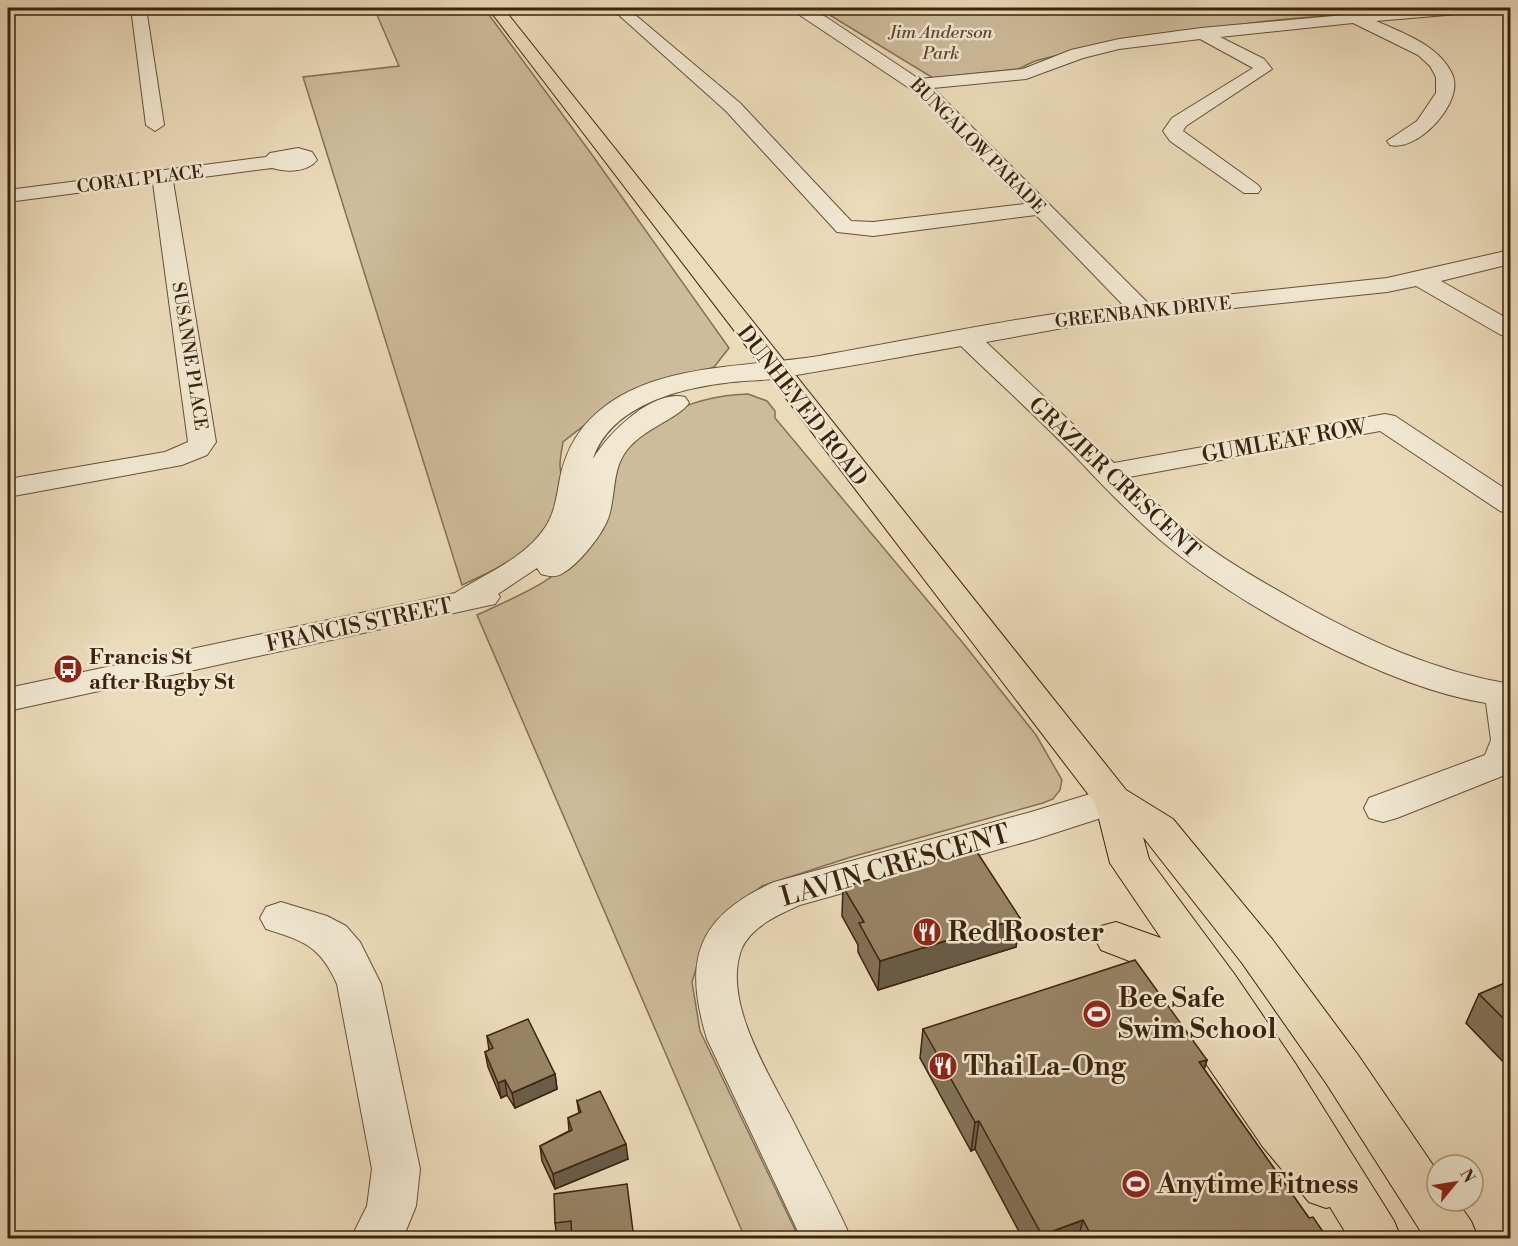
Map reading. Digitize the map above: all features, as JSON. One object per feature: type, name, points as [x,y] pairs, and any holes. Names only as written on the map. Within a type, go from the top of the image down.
[{"type":"main road","name":"DUNHEVED ROAD","points":[[495,8],[1113,800],[1159,829],[1257,951],[1342,1069],[1453,1239]]},
{"type":"main road","name":"DUNHEVED ROAD","points":[[1113,800],[1130,863],[1246,1027],[1376,1239]]},
{"type":"main road","points":[[1130,863],[1139,910],[1129,928],[1116,938],[1147,950],[1161,964],[1281,1132],[1370,1239]]},
{"type":"street","points":[[138,8],[155,125]]},
{"type":"street","points":[[618,8],[733,107],[845,227],[873,229],[1041,208]]},
{"type":"street","name":"BUNGALOW PARADE","points":[[796,8],[820,20],[918,84],[1141,310]]},
{"type":"street","points":[[918,84],[1026,74],[1095,49],[1201,33],[1469,8]]},
{"type":"street","points":[[1356,18],[1422,51],[1435,61],[1446,76],[1447,92],[1443,101],[1417,133],[1397,141]]},
{"type":"street","points":[[1201,33],[1258,63],[1263,69],[1179,122],[1173,131],[1177,137],[1251,189]]},
{"type":"street","name":"CORAL PLACE","points":[[8,196],[272,162]]},
{"type":"street","name":"SUSANNE PLACE","points":[[8,488],[172,459],[197,449],[202,442],[162,176]]},
{"type":"street","name":"GREENBANK DRIVE","points":[[776,371],[965,336],[1141,310],[1321,294],[1420,279],[1510,257]]},
{"type":"street","points":[[1420,279],[1510,330]]},
{"type":"street","name":"GRAZIER CRESCENT","points":[[965,336],[1106,473],[1196,554],[1330,634],[1401,665],[1506,695]]},
{"type":"street","name":"FRANCIS STREET","points":[[8,700],[464,602],[524,585],[552,567],[574,546],[592,520],[604,462],[610,452],[643,421],[688,399],[750,387],[776,371]]},
{"type":"street","name":"GUMLEAF ROW","points":[[1106,473],[1385,422],[1510,505]]},
{"type":"street","points":[[1383,808],[1498,764],[1507,756],[1510,746],[1506,695]]},
{"type":"street","name":"LAVIN CRESCENT","points":[[826,1239],[729,1039],[721,1015],[715,974],[717,958],[733,928],[765,902],[788,893],[1036,825],[1113,800]]},
{"type":"street","points":[[281,918],[312,927],[332,938],[345,954],[359,984],[396,1169],[396,1196],[387,1222],[376,1239]]},
{"type":"green space","points":[[374,8],[484,8],[590,152],[729,348],[714,367],[614,402],[563,442],[560,465],[562,488],[558,507],[550,524],[527,550],[462,585],[303,77],[399,66]]},
{"type":"green space","name":"Jim Anderson Park","points":[[818,8],[1413,8],[1268,21],[1117,40],[1035,61],[1018,69],[933,78]]},
{"type":"green space","points":[[748,394],[767,401],[775,411],[775,418],[963,643],[1036,735],[1062,780],[1060,790],[1053,799],[1043,803],[851,857],[762,886],[715,925],[703,945],[692,982],[700,1031],[799,1238],[745,1238],[477,615],[551,578],[588,545],[595,533],[609,484],[618,463],[630,445],[645,430],[663,417],[703,400]]},
{"type":"building","points":[[975,849],[1020,918],[880,961],[859,923],[864,922],[843,887]]},
{"type":"building","points":[[1135,960],[1207,1060],[1199,1062],[1309,1218],[1313,1217],[1328,1239],[1093,1239],[1083,1220],[1042,1235],[979,1121],[975,1122],[923,1029]]},
{"type":"building","points":[[1510,981],[1510,1025],[1479,994]]},
{"type":"building","points":[[528,1019],[555,1074],[512,1093],[505,1080],[498,1083],[485,1052],[493,1048],[487,1036]]},
{"type":"building","points":[[600,1091],[626,1144],[553,1174],[540,1146],[572,1130],[568,1118],[581,1112],[577,1101]]},
{"type":"building","points":[[627,1184],[634,1239],[572,1239],[571,1221],[555,1223],[554,1194]]},
{"type":"place","name":"Francis St after Rugby St","points":[[68,669]]},
{"type":"place","name":"Red Rooster","points":[[927,932]]},
{"type":"place","name":"Bee Safe Swim School","points":[[1097,1014]]},
{"type":"place","name":"Thai La-Ong","points":[[943,1066]]},
{"type":"place","name":"Anytime Fitness","points":[[1136,1184]]}]
